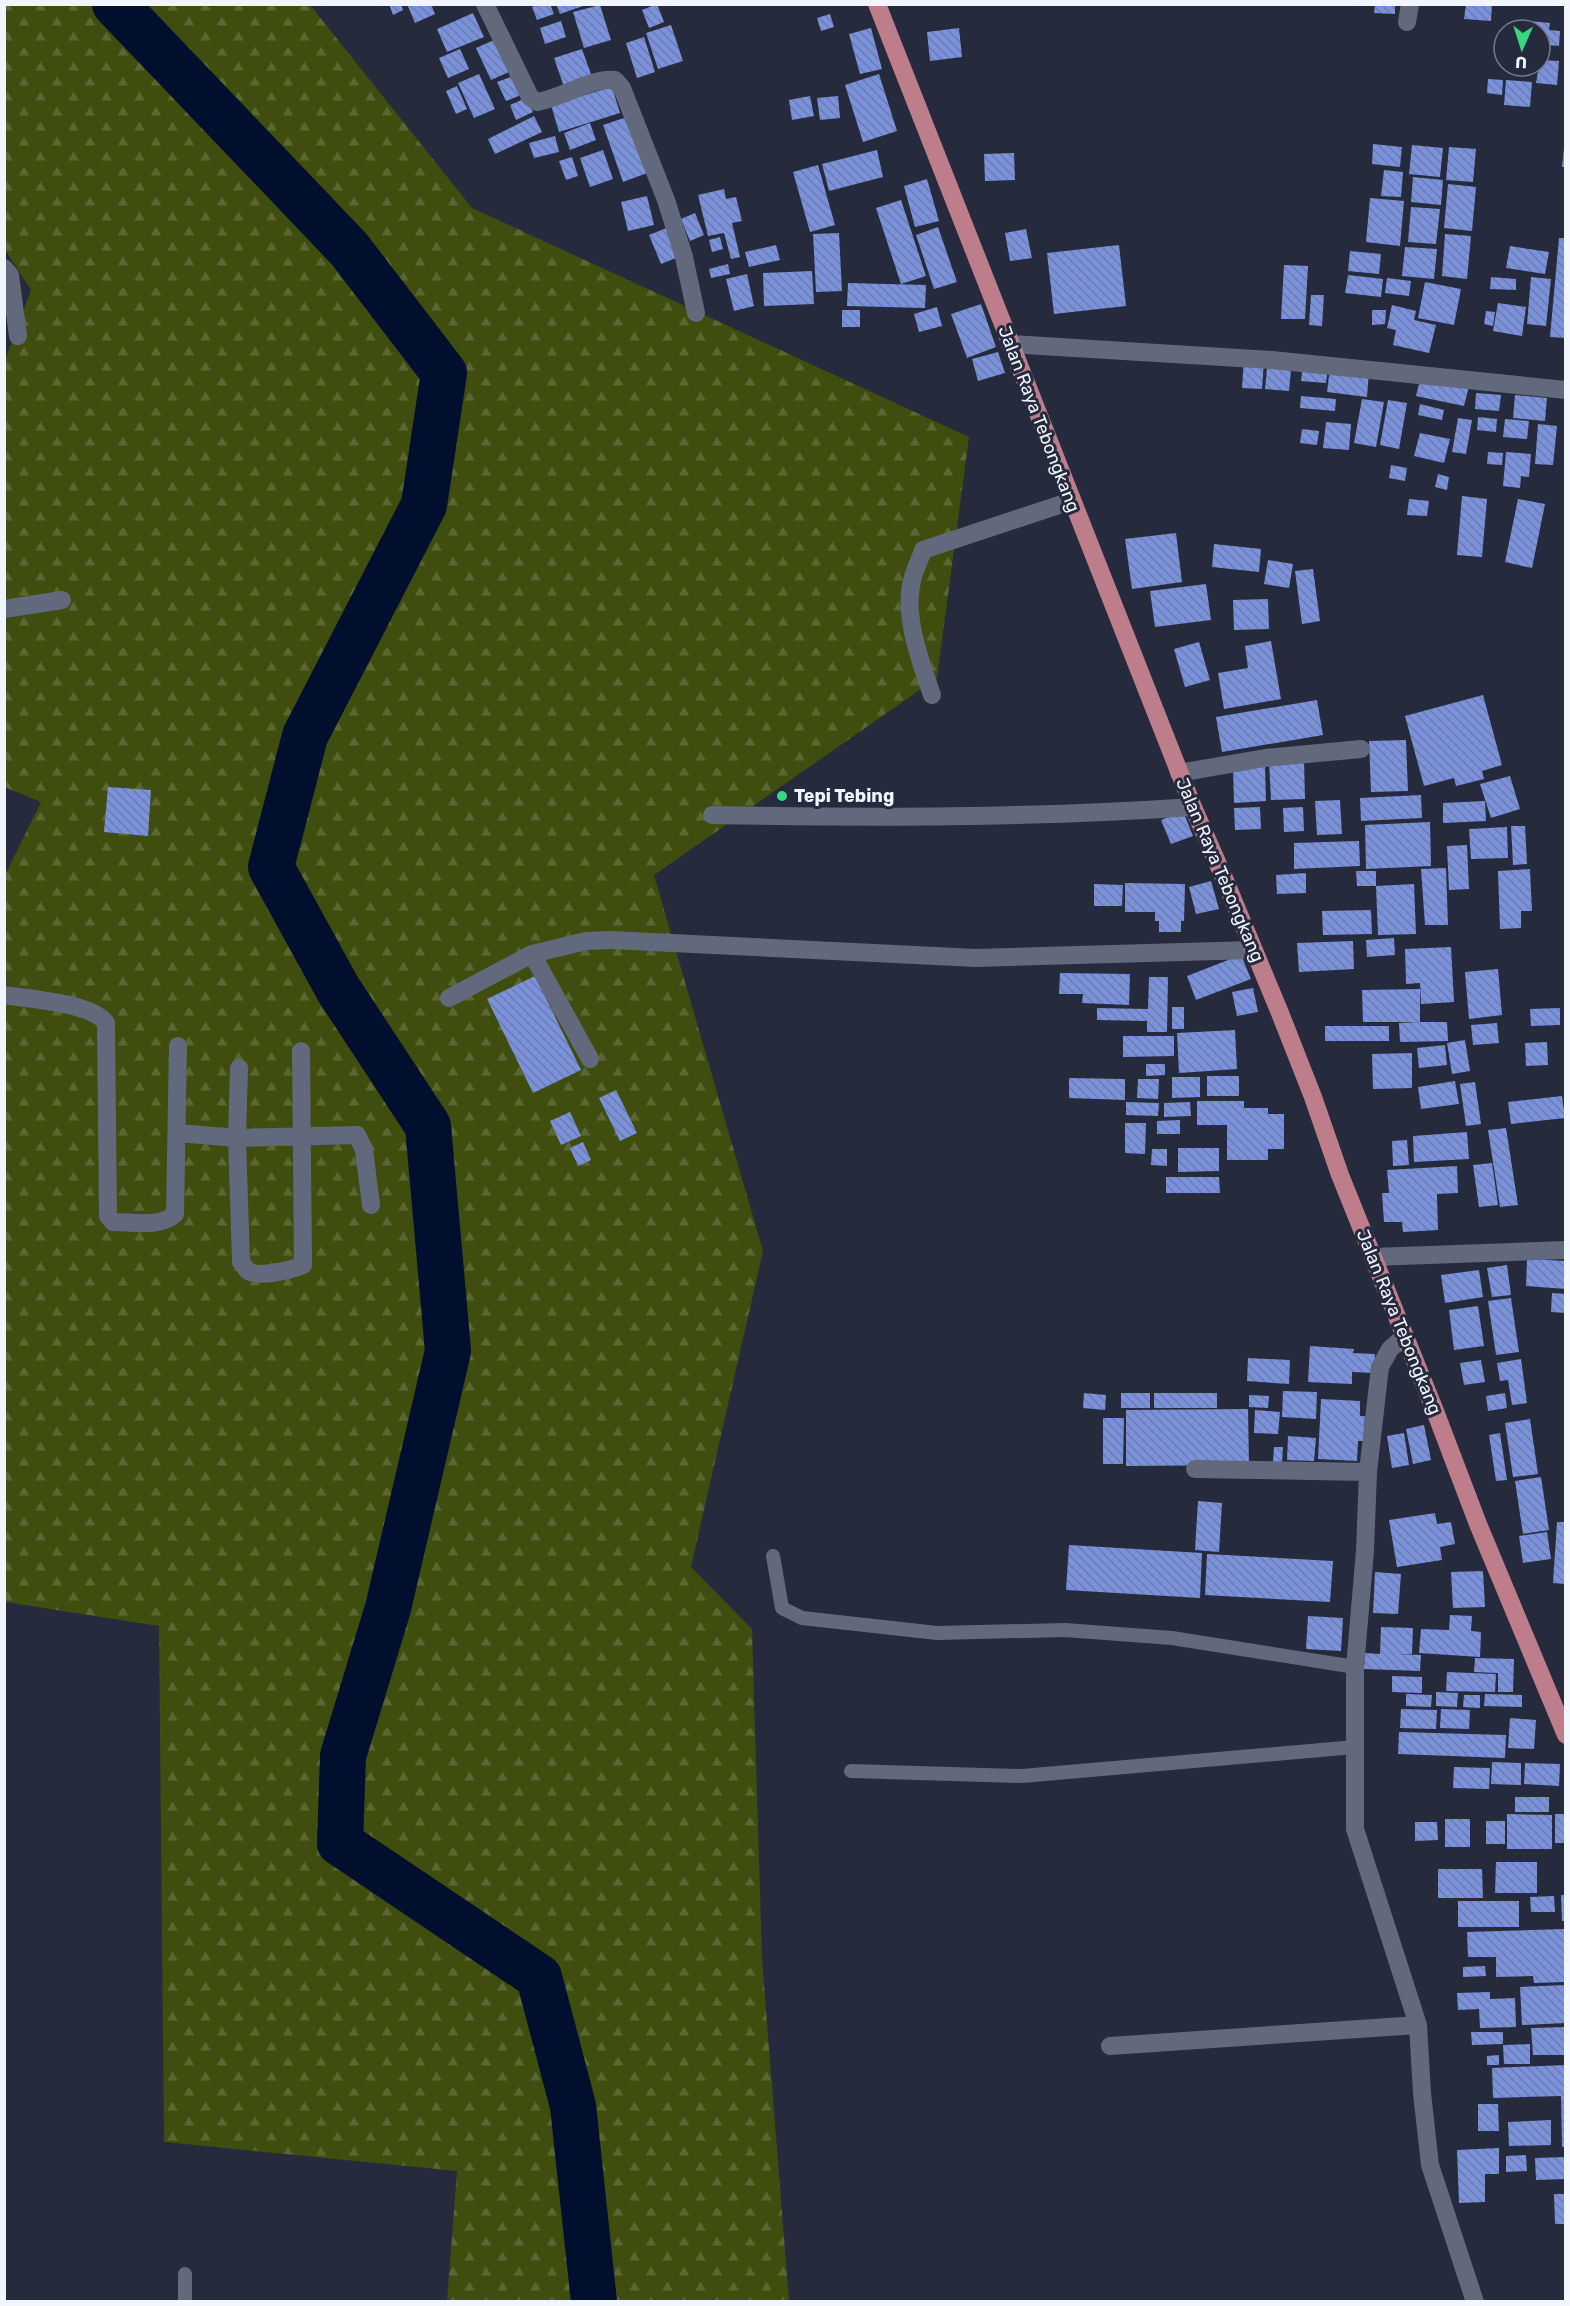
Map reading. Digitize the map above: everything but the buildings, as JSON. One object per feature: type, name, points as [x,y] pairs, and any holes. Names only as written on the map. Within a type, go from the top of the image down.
[{"type":"main road","name":"Jalan Raya Tebongkang","points":[[877,4],[1179,772],[1313,1097],[1340,1175],[1478,1524],[1566,1735]]},
{"type":"street","points":[[488,6],[530,97],[537,102],[604,79],[615,80],[622,88],[675,228],[696,313]]},
{"type":"street","points":[[4,268],[9,275],[18,336]]},
{"type":"street","points":[[1010,344],[1272,360],[1566,390]]},
{"type":"street","points":[[932,695],[914,640],[911,611],[911,582],[923,550],[1071,501]]},
{"type":"street","points":[[4,609],[62,600]]},
{"type":"street","points":[[1179,772],[1265,758],[1361,749]]},
{"type":"street","points":[[712,815],[841,818],[1059,815],[1193,807]]},
{"type":"street","points":[[449,998],[532,954],[586,941],[611,940],[976,958],[1253,950]]},
{"type":"street","points":[[532,954],[590,1059]]},
{"type":"street","points":[[4,995],[96,1013],[106,1023],[108,1216],[113,1222],[160,1222],[169,1220],[175,1214],[178,1046]]},
{"type":"street","points":[[239,1068],[237,1138],[242,1262],[248,1271],[256,1274],[290,1271],[303,1265],[300,1137],[301,1051]]},
{"type":"street","points":[[178,1133],[237,1138],[357,1135],[364,1150],[371,1205]]},
{"type":"street","points":[[1373,1257],[1566,1250]]},
{"type":"street","points":[[1405,1336],[1390,1349],[1380,1367],[1368,1472],[1365,1551],[1355,1667],[1355,1829],[1418,2025],[1430,2166],[1476,2301]]},
{"type":"street","points":[[1195,1469],[1368,1472]]},
{"type":"street","points":[[1110,2046],[1418,2025]]},
{"type":"lane","points":[[773,1556],[782,1608],[802,1618],[937,1633],[1065,1630],[1172,1638],[1355,1667]]},
{"type":"lane","points":[[851,1771],[1022,1776],[1355,1747]]},
{"type":"lane","points":[[185,2274],[185,2301]]},
{"type":"green space","points":[[5,5],[310,5],[472,208],[969,437],[937,678],[654,875],[763,1251],[691,1567],[752,1629],[762,1959],[789,2301],[447,2301],[457,2171],[164,2142],[159,1626],[5,1602],[4,877],[41,802],[4,787],[5,360],[31,290],[5,250]]},
{"type":"waterway","points":[[115,4],[349,249],[444,373],[424,505],[305,736],[271,867],[338,989],[428,1126],[448,1351],[388,1608],[343,1756],[340,1843],[539,1977],[573,2106],[594,2302]]},
{"type":"place","name":"Tepi Tebing","points":[[782,796]]}]
